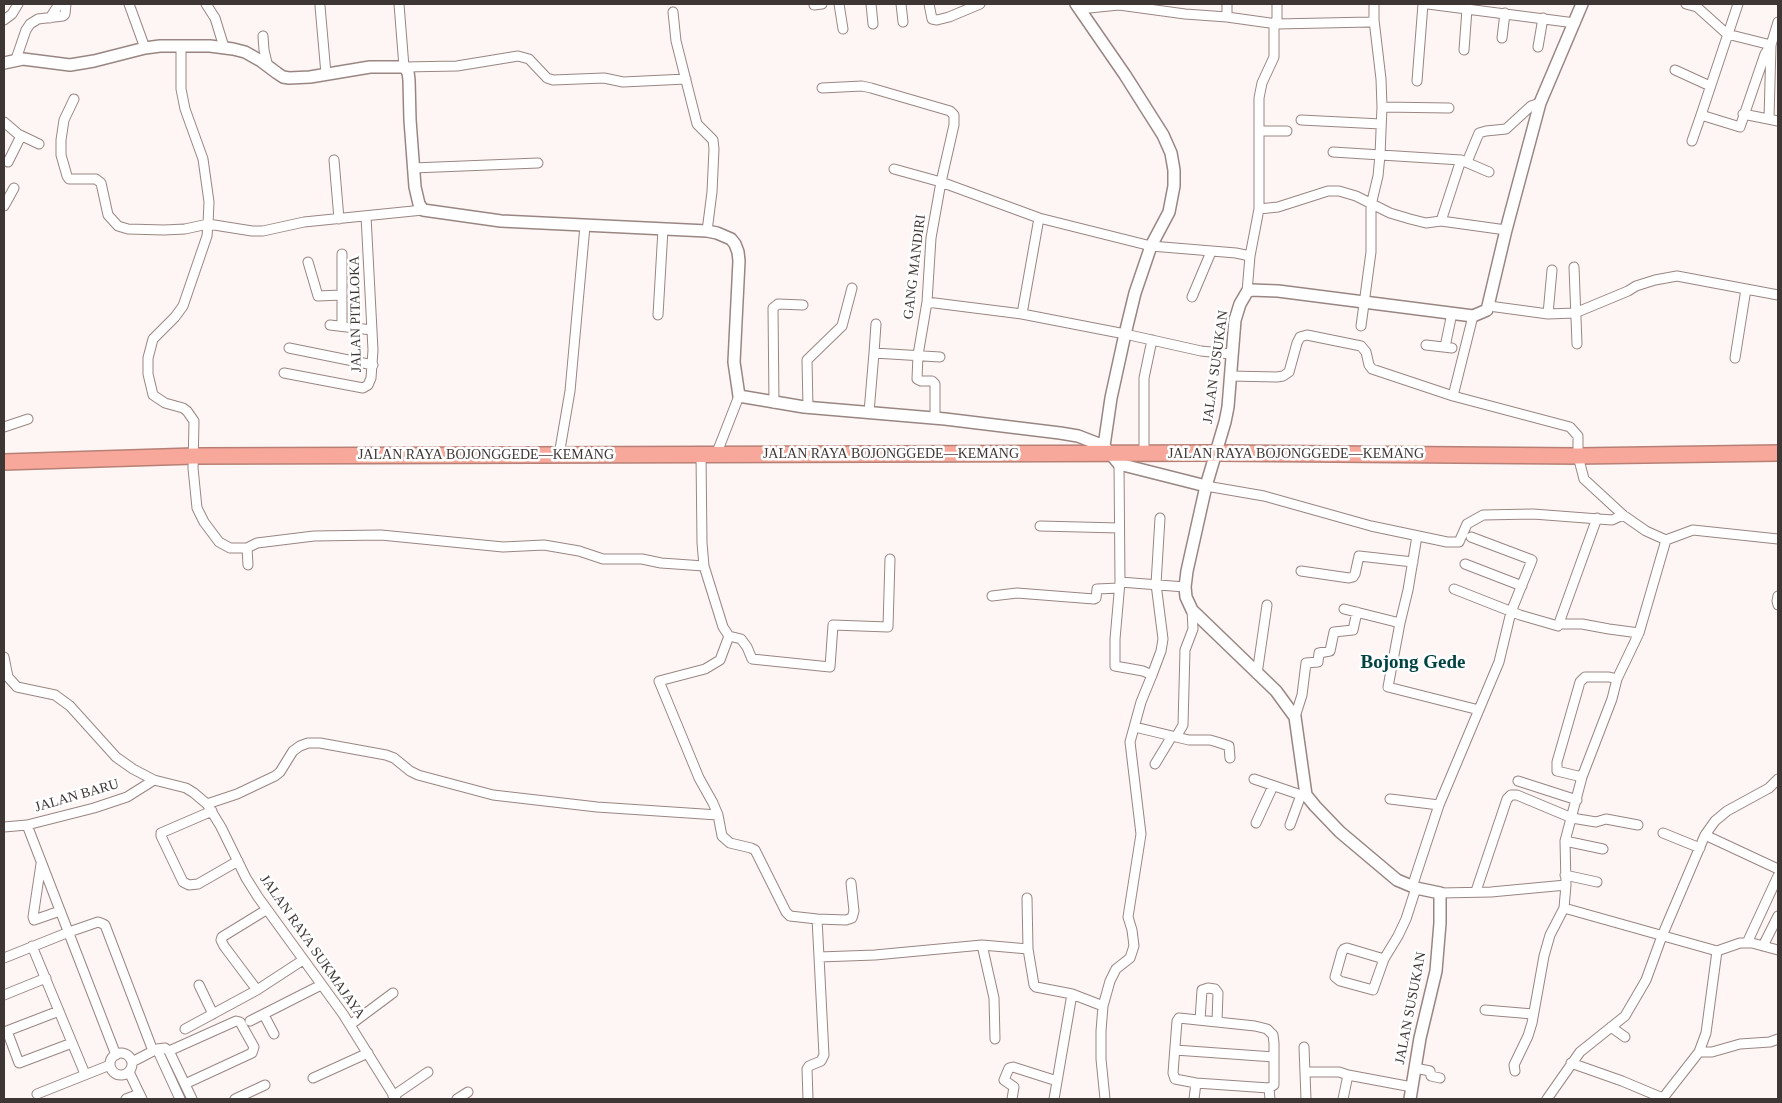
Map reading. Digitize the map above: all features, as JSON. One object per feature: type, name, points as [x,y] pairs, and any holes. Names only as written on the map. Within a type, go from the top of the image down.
[{"type":"highway","name":"JALAN RAYA BOJONGGEDE—KEMANG","points":[[4,462],[194,456],[1144,453],[1578,456],[1778,453]]},
{"type":"street","points":[[4,20],[12,14],[18,4]]},
{"type":"street","points":[[50,18],[59,4]]},
{"type":"street","points":[[16,59],[23,37],[30,24],[38,19],[63,16],[66,4]]},
{"type":"street","points":[[129,4],[145,48]]},
{"type":"street","points":[[206,4],[215,18],[224,47]]},
{"type":"street","points":[[399,4],[404,67],[408,72],[409,80],[416,196],[423,210]]},
{"type":"street","points":[[840,4],[843,29]]},
{"type":"street","points":[[871,4],[873,24]]},
{"type":"street","points":[[901,4],[903,22]]},
{"type":"street","points":[[929,4],[932,18],[937,20],[950,17],[980,4]]},
{"type":"street","points":[[1227,4],[1228,17]]},
{"type":"street","points":[[1277,4],[1274,58],[1262,83],[1259,98],[1260,209],[1250,256],[1246,292],[1251,290],[1278,291],[1473,316],[1484,312],[1489,306],[1506,230],[1540,103],[1582,4]]},
{"type":"street","points":[[1361,326],[1371,252],[1371,204],[1378,176],[1382,107],[1374,4]]},
{"type":"street","points":[[1417,81],[1423,4]]},
{"type":"street","points":[[1428,4],[1575,23]]},
{"type":"street","points":[[1686,4],[1696,7],[1728,34],[1771,45]]},
{"type":"street","points":[[1692,140],[1738,4]]},
{"type":"street","points":[[1078,6],[1119,5],[1275,24],[1370,22],[1374,20]]},
{"type":"street","points":[[320,6],[326,74]]},
{"type":"street","points":[[1078,6],[1126,75],[1158,127],[1171,153],[1174,186],[1172,202],[1169,212],[1151,246],[1135,294],[1111,398],[1111,454],[1119,528],[1119,585],[1115,666],[1143,671],[1152,675]]},
{"type":"street","points":[[1464,50],[1467,9]]},
{"type":"street","points":[[673,12],[676,41],[697,124],[713,140],[712,192],[707,231]]},
{"type":"street","points":[[1502,38],[1505,13]]},
{"type":"street","points":[[1538,47],[1543,18]]},
{"type":"street","points":[[1744,114],[1774,120],[1771,45],[1778,22]]},
{"type":"street","points":[[262,36],[268,67]]},
{"type":"street","points":[[1701,115],[1739,128],[1764,54],[1771,45]]},
{"type":"street","points":[[181,46],[181,88],[185,109],[203,159],[209,202],[208,224],[206,236],[183,306],[153,339],[148,358],[148,380],[153,395],[165,403],[187,411],[194,421],[197,508],[204,522],[219,542],[230,548],[247,548],[257,543],[314,536],[381,535],[503,546],[544,545],[579,551],[603,559],[642,559],[661,563],[704,566]]},
{"type":"street","points":[[4,63],[16,59],[70,65],[145,48],[181,46],[224,47],[245,52],[261,60],[283,77],[289,78],[370,67],[457,66],[518,56],[529,59],[547,78],[553,80],[604,78],[622,82],[686,79]]},
{"type":"street","points":[[1675,70],[1710,86]]},
{"type":"street","name":"GANG MANDIRI","points":[[822,88],[862,86],[953,112],[954,125],[931,238],[927,302],[918,355],[917,379],[932,381],[935,384],[935,418]]},
{"type":"street","points":[[74,99],[64,120],[61,140],[61,155],[67,176],[69,179],[96,179],[101,183],[108,215],[118,226],[128,229],[185,229],[208,224],[263,231],[304,222],[423,210],[501,221],[707,231],[731,239],[738,252],[734,362],[738,396],[708,455],[702,542],[704,566],[719,617],[729,636],[720,660],[705,669],[659,681],[699,778],[710,796],[718,815],[722,836],[730,843],[751,848],[757,853],[786,912],[796,917],[846,920],[852,918],[854,911],[851,883]]},
{"type":"street","points":[[1441,221],[1464,161],[1479,133],[1506,129],[1531,106],[1540,103]]},
{"type":"street","points":[[1382,107],[1450,108]]},
{"type":"street","points":[[1301,120],[1381,124]]},
{"type":"street","points":[[4,122],[21,136],[38,144]]},
{"type":"street","points":[[1259,130],[1287,130]]},
{"type":"street","points":[[8,162],[21,136]]},
{"type":"street","points":[[1333,152],[1464,161],[1489,172]]},
{"type":"street","points":[[334,160],[339,219]]},
{"type":"street","points":[[413,168],[538,163]]},
{"type":"street","points":[[894,170],[941,182],[1039,218],[1151,246],[1236,253],[1250,256]]},
{"type":"street","points":[[4,206],[14,188]]},
{"type":"street","points":[[1260,209],[1278,207],[1328,191],[1339,191],[1356,196],[1390,213],[1426,223],[1441,221],[1506,230]]},
{"type":"street","name":"JALAN PITALOKA","points":[[284,373],[363,388],[368,385],[371,378],[372,365],[372,330],[366,216]]},
{"type":"street","points":[[1022,314],[1039,218]]},
{"type":"street","points":[[559,455],[570,391],[585,226]]},
{"type":"street","points":[[658,315],[663,229]]},
{"type":"street","points":[[1192,297],[1211,252]]},
{"type":"street","points":[[342,254],[342,326]]},
{"type":"street","points":[[308,262],[318,296],[342,295]]},
{"type":"street","points":[[1574,267],[1577,344]]},
{"type":"street","points":[[1548,314],[1552,270]]},
{"type":"street","points":[[1489,306],[1548,314],[1575,313],[1636,286],[1654,280],[1677,276],[1778,295]]},
{"type":"street","points":[[808,408],[807,360],[842,326],[852,288]]},
{"type":"street","points":[[1735,358],[1746,289]]},
{"type":"street","name":"JALAN SUSUKAN","points":[[1246,292],[1235,320],[1225,422],[1206,486],[1185,587],[1188,604],[1192,610],[1276,691],[1295,717],[1304,795]]},
{"type":"street","points":[[927,302],[1022,314],[1202,351],[1231,354]]},
{"type":"street","points":[[774,403],[773,308],[778,304],[803,305]]},
{"type":"street","points":[[1426,345],[1449,348],[1452,313]]},
{"type":"street","points":[[1453,396],[1473,316]]},
{"type":"street","points":[[869,412],[876,324]]},
{"type":"street","points":[[330,325],[372,330]]},
{"type":"street","points":[[1230,376],[1283,376],[1289,372],[1300,337],[1308,335],[1361,346],[1366,352],[1369,365],[1372,368],[1453,396],[1570,427],[1578,436],[1578,456],[1584,479],[1623,515],[1646,531],[1666,540],[1694,530],[1778,539]]},
{"type":"street","points":[[1144,453],[1144,378],[1152,340]]},
{"type":"street","points":[[288,348],[372,365]]},
{"type":"street","points":[[874,353],[940,357]]},
{"type":"street","points":[[738,396],[808,408],[935,418],[1078,436],[1111,454],[1206,486],[1264,496],[1371,526],[1447,542],[1459,542],[1467,524],[1483,515],[1533,514],[1612,520],[1623,515]]},
{"type":"street","points":[[4,427],[28,419]]},
{"type":"street","points":[[1106,1099],[1101,1040],[1103,1006],[1110,981],[1116,969],[1130,958],[1134,946],[1128,917],[1141,834],[1130,735],[1135,727],[1161,651],[1163,639],[1156,584],[1160,518]]},
{"type":"street","points":[[1560,624],[1597,518]]},
{"type":"street","points":[[1040,526],[1119,528]]},
{"type":"street","points":[[1417,536],[1388,686],[1479,710]]},
{"type":"street","points":[[1384,958],[1347,948],[1344,949],[1335,977],[1340,981],[1373,990],[1384,958],[1402,928],[1439,805],[1499,662],[1511,612],[1532,560],[1471,537]]},
{"type":"street","points":[[1515,1071],[1514,1066],[1528,1036],[1550,935],[1564,908],[1566,885],[1565,841],[1582,777],[1612,699],[1617,679],[1639,633],[1666,540]]},
{"type":"street","points":[[247,548],[248,565]]},
{"type":"street","points":[[1301,571],[1348,578],[1353,577],[1355,574],[1359,556],[1413,562]]},
{"type":"street","points":[[729,636],[741,638],[752,659],[830,667],[833,625],[888,627],[890,559]]},
{"type":"street","points":[[1466,564],[1522,586]]},
{"type":"street","points":[[992,596],[1017,593],[1094,599],[1096,598],[1097,589],[1119,585],[1156,584],[1185,587]]},
{"type":"street","points":[[1454,589],[1511,612],[1556,626],[1560,624],[1582,624],[1639,633]]},
{"type":"street","points":[[1778,596],[1778,605]]},
{"type":"street","points":[[1257,674],[1267,605]]},
{"type":"street","points":[[1344,609],[1400,623]]},
{"type":"street","points":[[1155,764],[1183,725],[1186,650],[1193,629],[1192,610]]},
{"type":"street","points":[[1295,717],[1302,695],[1306,663],[1318,662],[1319,653],[1330,651],[1334,632],[1353,630],[1357,612]]},
{"type":"street","name":"JALAN RAYA SUKMAJAYA","points":[[4,657],[5,671],[12,683],[17,687],[54,695],[70,706],[116,757],[132,769],[154,780],[186,788],[210,808],[246,878],[266,910],[350,1025],[395,1097]]},
{"type":"street","points":[[1582,777],[1557,771],[1557,762],[1580,682],[1585,677],[1617,679]]},
{"type":"street","points":[[1135,727],[1189,740],[1210,740],[1229,746],[1230,758]]},
{"type":"street","points":[[238,861],[193,886],[183,882],[161,836],[161,832],[275,776],[280,772],[293,751],[300,746],[308,744],[320,743],[386,755],[394,758],[418,776],[493,795],[597,806],[718,815]]},
{"type":"street","points":[[1254,779],[1304,795],[1340,832],[1363,850],[1378,866],[1397,880],[1414,887],[1440,894],[1476,891],[1492,892],[1566,885]]},
{"type":"street","points":[[1547,1099],[1571,1063],[1590,1042],[1625,1016],[1646,980],[1662,936],[1705,835],[1715,821],[1727,811],[1769,788],[1778,779]]},
{"type":"street","name":"JALAN BARU","points":[[4,827],[27,825],[94,808],[128,797],[154,780]]},
{"type":"street","points":[[1518,780],[1577,800]]},
{"type":"street","points":[[1256,823],[1273,786]]},
{"type":"street","points":[[1290,825],[1304,795]]},
{"type":"street","points":[[1476,891],[1508,796],[1517,795],[1572,818],[1596,822],[1606,819],[1638,825]]},
{"type":"street","points":[[1390,799],[1439,805]]},
{"type":"street","points":[[27,825],[116,1055]]},
{"type":"street","points":[[1663,833],[1700,848]]},
{"type":"street","points":[[1705,835],[1778,869]]},
{"type":"street","points":[[1565,841],[1603,849]]},
{"type":"street","points":[[41,863],[34,920],[60,911]]},
{"type":"street","points":[[1565,875],[1597,882]]},
{"type":"street","points":[[1747,943],[1778,876]]},
{"type":"street","name":"JALAN SUSUKAN","points":[[1410,1099],[1436,971],[1440,923],[1440,894]]},
{"type":"street","points":[[1028,898],[1028,949],[1032,980],[1036,987],[1072,994],[1103,1006]]},
{"type":"street","points":[[1564,908],[1718,951],[1740,943],[1778,950]]},
{"type":"street","points":[[257,990],[221,940],[222,937],[266,910]]},
{"type":"street","points":[[1763,946],[1778,916]]},
{"type":"street","points":[[808,1099],[807,1069],[809,1066],[821,1061],[824,1055],[818,919]]},
{"type":"street","points":[[4,958],[98,922],[105,925],[155,1050],[180,1099]]},
{"type":"street","points":[[819,957],[875,955],[982,945],[1028,949]]},
{"type":"street","points":[[982,945],[994,998],[995,1039]]},
{"type":"street","points":[[32,946],[85,1074]]},
{"type":"street","points":[[1571,1063],[1664,1098],[1699,1052],[1706,1033],[1718,951]]},
{"type":"street","points":[[185,1030],[257,990],[303,960]]},
{"type":"street","points":[[4,995],[46,978]]},
{"type":"street","points":[[199,985],[213,1014]]},
{"type":"street","points":[[250,1022],[321,985]]},
{"type":"street","points":[[1200,1020],[1202,990],[1208,988],[1218,993],[1217,1021]]},
{"type":"street","points":[[350,1025],[393,993]]},
{"type":"street","points":[[1054,1099],[1072,994]]},
{"type":"street","points":[[1485,1010],[1533,1014]]},
{"type":"street","points":[[59,1011],[7,1031],[19,1063],[72,1043]]},
{"type":"street","points":[[264,1015],[274,1034]]},
{"type":"street","points":[[1178,1019],[1217,1021],[1267,1029],[1273,1035],[1275,1083],[1269,1088],[1196,1084],[1175,1079],[1172,1073],[1178,1019]]},
{"type":"street","points":[[170,1051],[236,1021],[240,1022],[254,1047],[252,1053],[185,1084]]},
{"type":"street","points":[[1611,1027],[1625,1036]]},
{"type":"street","points":[[1699,1052],[1712,1052],[1740,1044],[1770,1042],[1778,1038]]},
{"type":"street","points":[[1304,1047],[1306,1099]]},
{"type":"street","points":[[132,1062],[155,1050],[165,1048],[170,1051],[192,1099]]},
{"type":"street","points":[[1176,1050],[1274,1057]]},
{"type":"street","points":[[313,1078],[368,1053]]},
{"type":"street","points":[[125,1054],[132,1062],[129,1072],[124,1075],[112,1071],[110,1065],[116,1055],[125,1054]]},
{"type":"street","points":[[37,1094],[110,1065]]},
{"type":"street","points":[[1012,1099],[1014,1087],[1004,1080],[1009,1068],[1013,1067],[1057,1081]]},
{"type":"street","points":[[1415,1068],[1430,1072],[1431,1076],[1440,1078]]},
{"type":"street","points":[[126,1099],[141,1097],[129,1072]]},
{"type":"street","points":[[395,1097],[428,1072]]},
{"type":"street","points":[[1305,1072],[1338,1072],[1412,1087]]},
{"type":"street","points":[[1343,1099],[1348,1075]]},
{"type":"street","points":[[1194,1099],[1196,1084]]},
{"type":"street","points":[[235,1099],[246,1097],[265,1085]]},
{"type":"street","points":[[1269,1088],[1270,1099]]},
{"type":"street","points":[[457,1099],[468,1092]]},
{"type":"district","name":"Bojong Gede","points":[[1413,663]]}]
